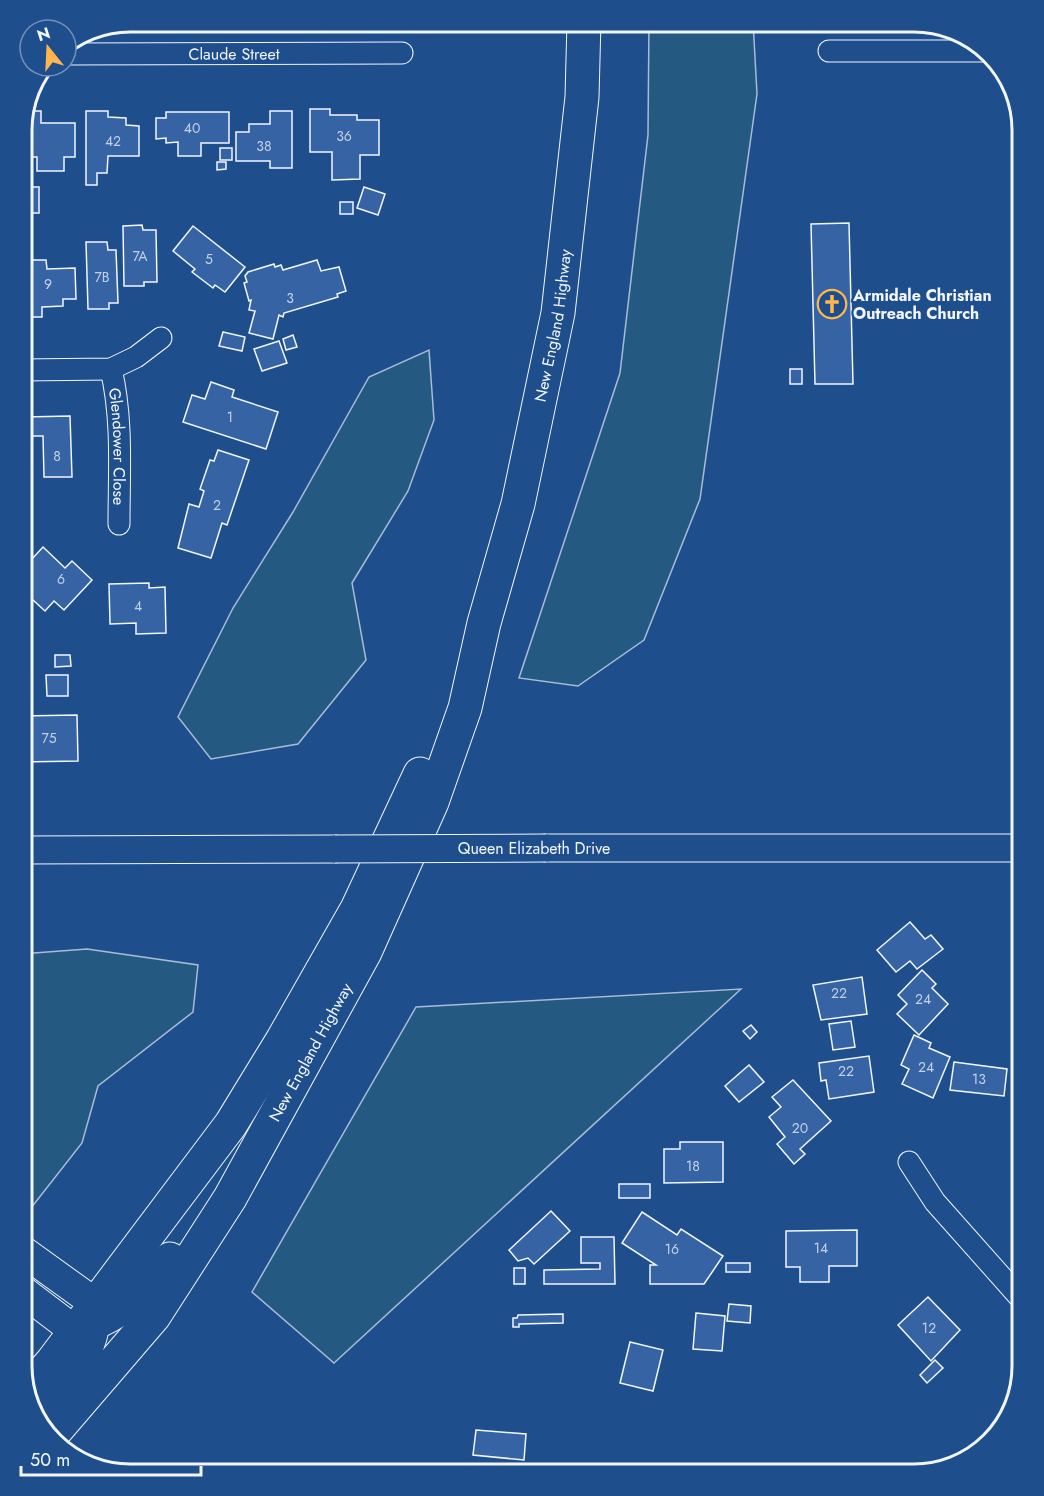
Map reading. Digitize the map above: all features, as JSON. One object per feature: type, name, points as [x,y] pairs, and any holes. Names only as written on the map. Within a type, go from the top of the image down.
[{"type":"highway","name":"New England Highway","points":[[56,1431],[154,1316],[230,1198],[365,952],[432,802],[465,708],[484,623],[518,504],[558,313],[582,97],[584,32]]},
{"type":"highway","name":"New England Highway","points":[[33,1383],[88,1320],[231,1124],[282,1040],[357,909],[417,782],[484,623]]},
{"type":"highway","points":[[44,1412],[64,1389],[90,1344],[88,1320],[109,1318],[144,1290],[196,1229],[230,1198]]},
{"type":"main road","points":[[32,1262],[88,1320]]},
{"type":"main road","points":[[32,1295],[88,1320]]},
{"type":"street","points":[[829,51],[972,51]]},
{"type":"street","name":"Claude Street","points":[[78,54],[402,53]]},
{"type":"street","name":"Glendower Close","points":[[32,370],[111,369],[136,357],[161,338]]},
{"type":"street","name":"Glendower Close","points":[[111,369],[118,400],[120,428],[119,524]]},
{"type":"street","name":"Queen Elizabeth Drive","points":[[32,852],[546,848],[1012,848]]},
{"type":"street","points":[[909,1162],[935,1202],[1012,1289]]},
{"type":"shaded area","points":[[649,32],[754,32],[757,94],[700,499],[644,640],[578,686],[519,678],[620,373],[648,135]]},
{"type":"shaded area","points":[[429,350],[434,420],[408,491],[352,583],[366,660],[298,744],[211,759],[178,717],[233,608],[293,512],[369,377]]},
{"type":"shaded area","points":[[87,949],[198,965],[193,1012],[98,1086],[82,1143],[32,1207],[32,953]]},
{"type":"shaded area","points":[[741,989],[334,1363],[252,1292],[416,1007]]},
{"type":"building","points":[[310,109],[330,109],[330,115],[357,115],[357,120],[379,120],[379,155],[360,155],[360,179],[332,180],[332,152],[310,152]]},
{"type":"building","points":[[34,111],[41,111],[41,123],[75,123],[75,157],[64,157],[64,171],[37,171],[37,157],[32,157]]},
{"type":"building","points":[[86,111],[108,111],[108,117],[126,118],[126,125],[139,126],[139,156],[108,156],[107,173],[97,173],[97,185],[86,185]]},
{"type":"building","points":[[270,111],[292,111],[292,168],[270,168],[270,161],[236,161],[236,132],[249,132],[249,124],[270,124]]},
{"type":"building","points":[[166,112],[229,112],[229,143],[201,143],[201,156],[178,156],[178,142],[166,143],[166,138],[156,139],[156,118],[166,118]]},
{"type":"building","points":[[220,148],[232,148],[232,160],[220,160]]},
{"type":"building","points":[[217,162],[226,162],[226,169],[217,170]]},
{"type":"building","points":[[32,187],[39,187],[39,213],[32,213]]},
{"type":"building","points":[[364,187],[385,194],[378,215],[357,208]]},
{"type":"building","points":[[340,202],[353,202],[353,214],[340,214]]},
{"type":"building","name":"Armidale Christian Outreach Church","points":[[849,223],[853,384],[815,384],[811,224]]},
{"type":"building","points":[[142,225],[143,230],[156,230],[157,282],[144,282],[144,286],[124,286],[123,226]]},
{"type":"building","points":[[193,226],[245,267],[225,292],[215,285],[213,288],[192,272],[195,269],[173,251]]},
{"type":"building","points":[[86,242],[107,242],[108,250],[116,250],[118,303],[109,303],[109,309],[88,309]]},
{"type":"building","points":[[32,260],[46,260],[47,269],[75,268],[76,299],[63,299],[63,306],[42,307],[42,317],[32,317]]},
{"type":"building","points":[[317,260],[321,271],[339,267],[346,291],[337,294],[338,297],[284,313],[283,317],[279,315],[273,339],[249,333],[255,311],[249,310],[251,300],[249,301],[244,283],[247,282],[245,276],[248,272],[274,264],[275,267],[281,265],[283,270]]},
{"type":"building","points":[[223,332],[245,337],[242,351],[219,346]]},
{"type":"building","points":[[293,335],[297,347],[286,350],[283,339]]},
{"type":"building","points":[[279,341],[287,363],[262,371],[254,349]]},
{"type":"building","points":[[790,369],[802,369],[802,384],[790,384]]},
{"type":"building","points":[[211,382],[234,390],[232,397],[278,412],[266,449],[183,422],[192,395],[205,399]]},
{"type":"building","points":[[70,416],[72,477],[44,477],[43,436],[32,436],[32,417]]},
{"type":"building","points":[[218,450],[249,460],[227,525],[222,523],[211,558],[178,548],[189,504],[199,507],[204,491],[200,489],[210,460],[214,461]]},
{"type":"building","points":[[43,547],[65,568],[72,561],[92,580],[64,610],[54,601],[45,611],[32,599],[32,559]]},
{"type":"building","points":[[149,583],[149,588],[165,587],[166,633],[136,634],[136,623],[110,624],[109,584]]},
{"type":"building","points":[[55,655],[70,655],[71,666],[55,667]]},
{"type":"building","points":[[46,675],[68,675],[68,696],[47,696]]},
{"type":"building","points":[[77,715],[78,761],[32,762],[32,716]]},
{"type":"building","points":[[910,922],[925,939],[931,935],[943,949],[917,969],[910,961],[896,972],[877,950]]},
{"type":"building","points":[[922,970],[936,984],[932,988],[948,1004],[919,1035],[897,1014],[907,1004],[898,995]]},
{"type":"building","points":[[862,977],[867,1014],[821,1020],[813,985]]},
{"type":"building","points":[[851,1021],[855,1047],[833,1050],[829,1024]]},
{"type":"building","points":[[751,1025],[757,1032],[750,1039],[743,1031]]},
{"type":"building","points":[[914,1035],[931,1043],[929,1048],[950,1057],[933,1098],[902,1084],[909,1069],[901,1065]]},
{"type":"building","points":[[869,1056],[874,1092],[829,1099],[826,1080],[821,1081],[819,1063]]},
{"type":"building","points":[[954,1062],[1007,1069],[1004,1096],[950,1090]]},
{"type":"building","points":[[749,1065],[764,1082],[739,1102],[725,1086]]},
{"type":"building","points":[[793,1080],[831,1121],[800,1149],[805,1154],[794,1164],[777,1144],[785,1137],[769,1117],[781,1107],[772,1097]]},
{"type":"building","points":[[680,1142],[723,1142],[723,1182],[664,1183],[664,1149],[680,1149]]},
{"type":"building","points":[[619,1184],[650,1184],[650,1198],[619,1198]]},
{"type":"building","points":[[551,1211],[570,1231],[534,1264],[528,1258],[518,1261],[509,1250]]},
{"type":"building","points":[[642,1212],[677,1235],[681,1229],[723,1256],[704,1284],[650,1284],[650,1265],[656,1265],[622,1243]]},
{"type":"building","points":[[857,1230],[857,1266],[829,1266],[829,1282],[800,1282],[800,1267],[786,1267],[786,1231]]},
{"type":"building","points":[[581,1237],[614,1237],[615,1284],[544,1284],[544,1270],[600,1269],[600,1263],[581,1263]]},
{"type":"building","points":[[726,1263],[750,1263],[750,1272],[726,1272]]},
{"type":"building","points":[[514,1268],[525,1268],[525,1284],[514,1284]]},
{"type":"building","points":[[928,1297],[960,1330],[931,1361],[898,1325]]},
{"type":"building","points":[[729,1304],[751,1306],[750,1323],[727,1321]]},
{"type":"building","points":[[696,1313],[725,1316],[722,1351],[693,1349]]},
{"type":"building","points":[[563,1314],[563,1323],[519,1324],[519,1327],[513,1327],[513,1318],[517,1318],[518,1315]]},
{"type":"building","points":[[630,1342],[663,1350],[653,1391],[620,1383]]},
{"type":"building","points":[[935,1360],[943,1368],[927,1383],[920,1375]]},
{"type":"building","points":[[476,1430],[526,1434],[524,1460],[473,1455]]},
{"type":"place","name":"Armidale Christian Outreach Church","points":[[832,304]]}]
